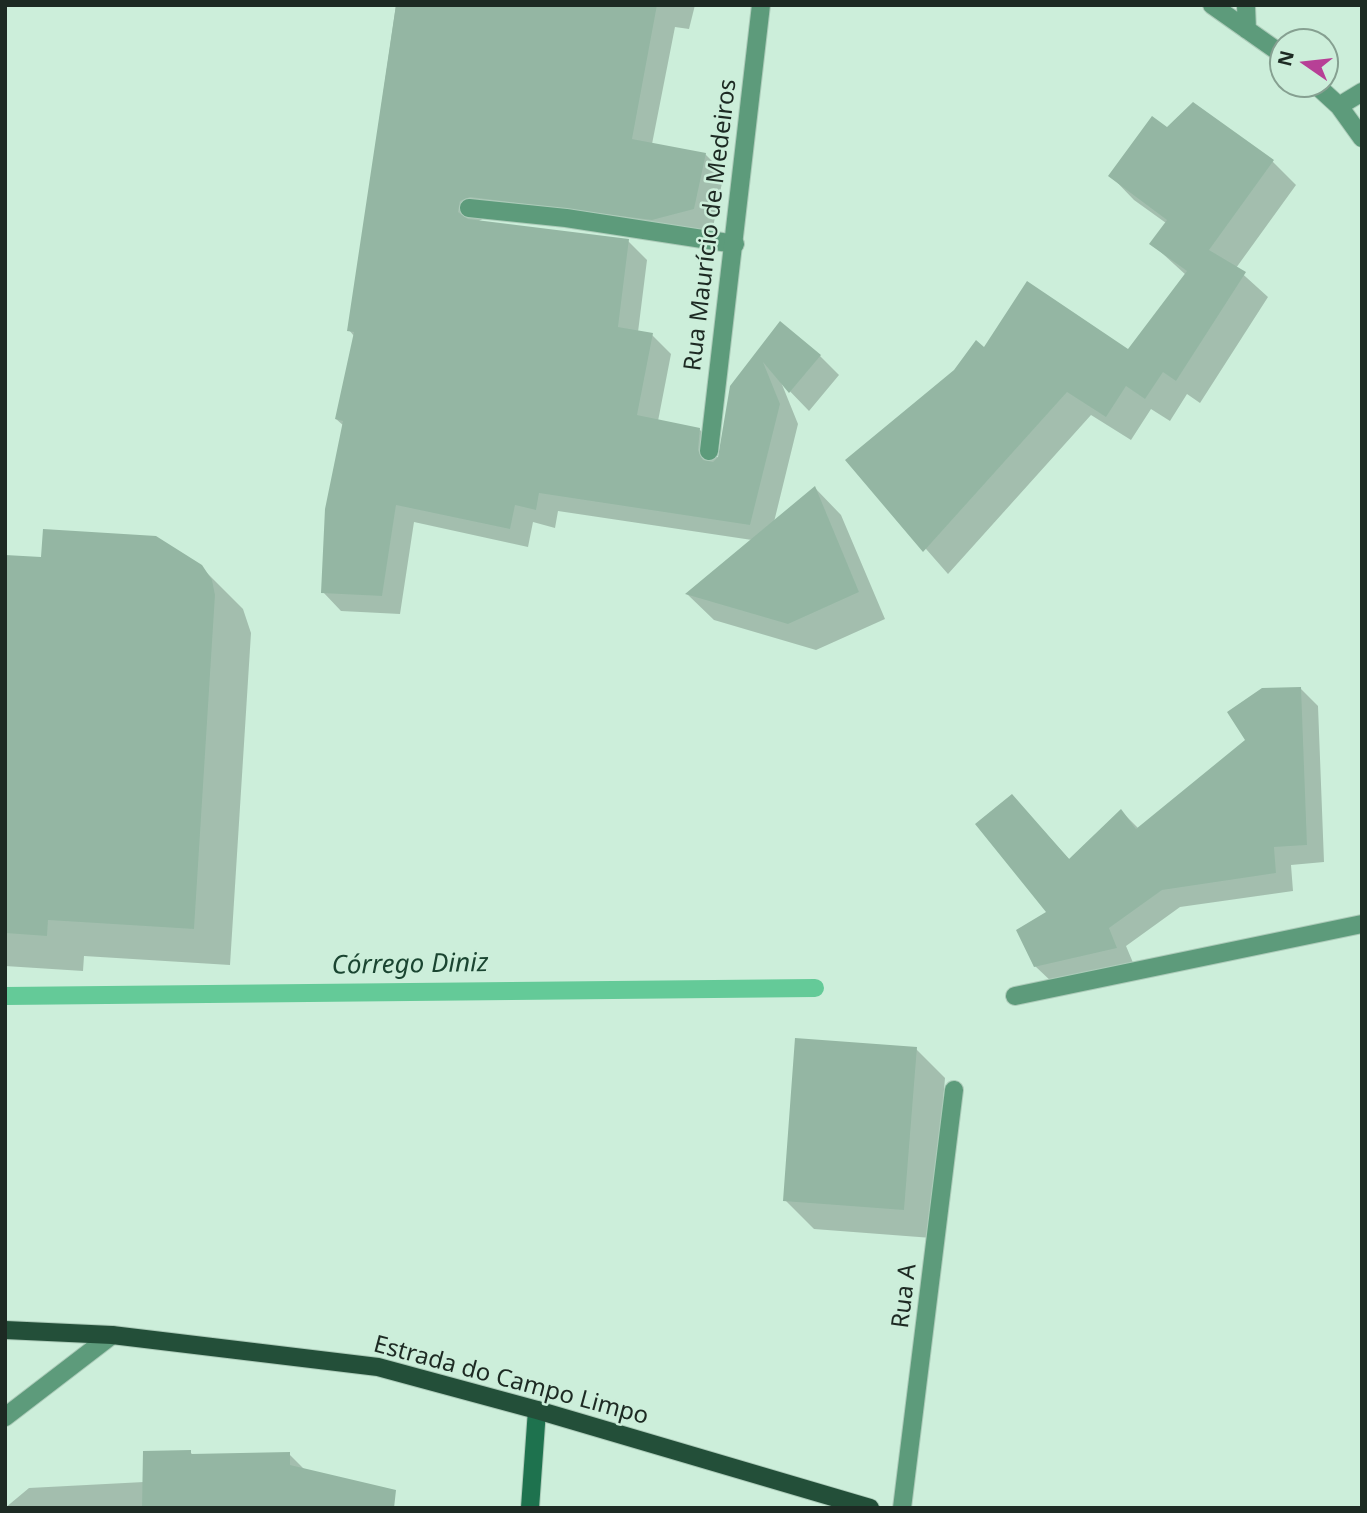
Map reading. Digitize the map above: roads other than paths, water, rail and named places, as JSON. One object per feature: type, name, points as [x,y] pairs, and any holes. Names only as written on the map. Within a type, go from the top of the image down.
[{"type":"main road","name":"Estrada do Campo Limpo","points":[[5,1330],[112,1335],[378,1367],[537,1410],[870,1508]]},
{"type":"street","name":"Rua Maurício de Medeiros","points":[[709,451],[761,5]]},
{"type":"street","points":[[1212,5],[1269,45]]},
{"type":"street","points":[[1246,5],[1247,30]]},
{"type":"street","points":[[1339,106],[1362,92]]},
{"type":"street","points":[[1330,98],[1362,137]]},
{"type":"street","points":[[469,208],[566,218],[735,244]]},
{"type":"street","points":[[1015,996],[1362,924]]},
{"type":"street","name":"Rua A","points":[[902,1508],[954,1090]]},
{"type":"street","points":[[5,1417],[112,1335]]},
{"type":"street","points":[[530,1508],[537,1410]]},
{"type":"waterway","name":"Córrego Diniz","points":[[5,996],[815,988]]}]
